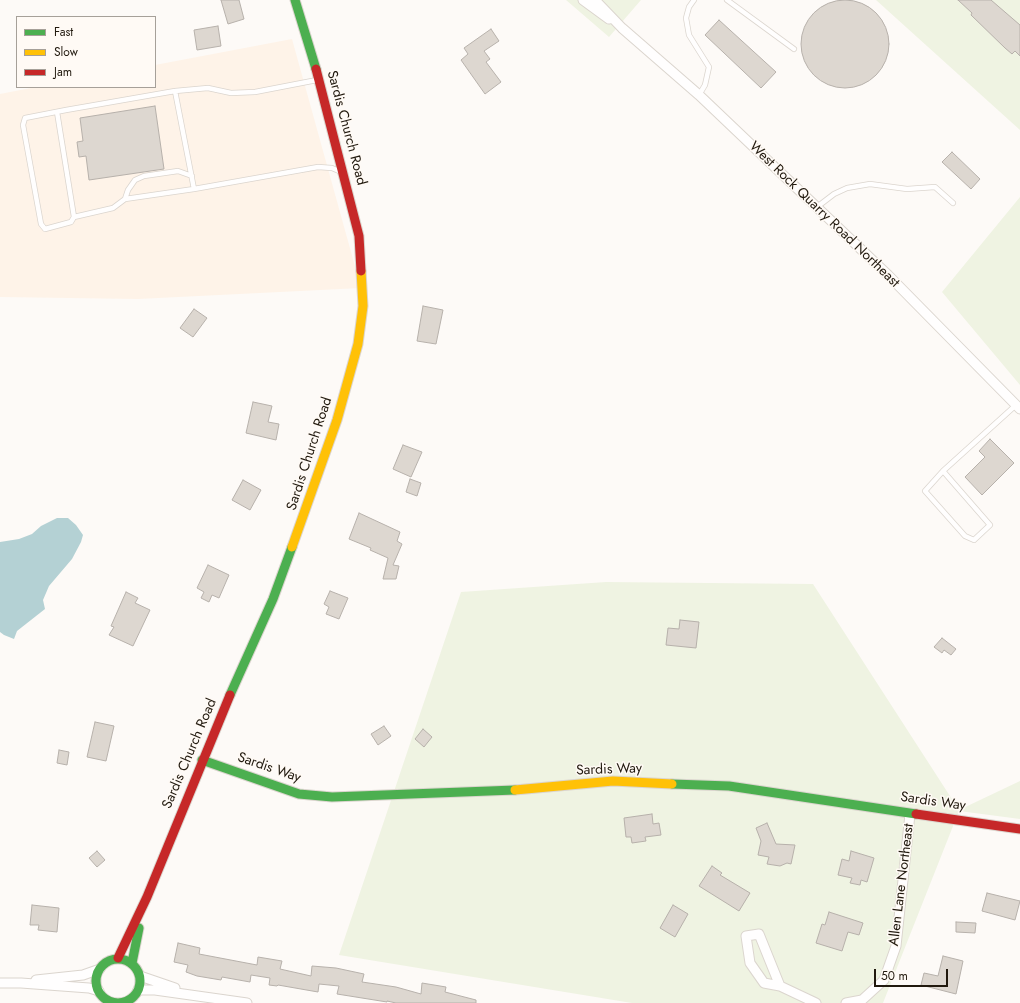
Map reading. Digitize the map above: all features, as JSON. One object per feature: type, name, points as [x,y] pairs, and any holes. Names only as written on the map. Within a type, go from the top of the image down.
[{"type":"street","name":"Sardis Church Road","points":[[118,958],[147,897],[202,760],[273,599],[318,480],[337,420],[358,344],[363,306],[359,236],[319,79],[295,0]]},
{"type":"street","name":"West Rock Quarry Road Northeast","points":[[583,0],[622,28]]},
{"type":"street","name":"West Rock Quarry Road Northeast","points":[[595,0],[622,28],[698,96],[893,280],[1018,407]]},
{"type":"street","name":"Sardis Way","points":[[202,760],[299,794],[332,797],[508,790],[613,781],[729,786],[865,805],[910,814],[1020,829]]},
{"type":"street","name":"Allen Lane Northeast","points":[[846,1003],[862,1000],[884,980],[896,946],[910,814]]},
{"type":"street","name":"Sardis Church Road","points":[[132,963],[147,897]]},
{"type":"street","points":[[780,986],[759,934],[746,936],[750,963],[764,983],[780,986],[816,1003]]},
{"type":"street","points":[[0,983],[89,988],[102,997],[122,1003],[129,1000],[138,990],[140,976],[132,963],[118,958],[111,960],[100,969],[84,975],[21,983]]},
{"type":"street","points":[[100,969],[97,984],[102,997]]},
{"type":"street","points":[[140,976],[214,1000],[247,1003]]},
{"type":"street","points":[[138,990],[155,990],[197,995]]},
{"type":"lane","points":[[694,0],[689,7],[686,18],[690,35],[709,67],[705,85],[698,96]]},
{"type":"lane","points":[[727,0],[794,49]]},
{"type":"lane","points":[[57,112],[74,217],[71,222],[61,226],[45,229],[41,224],[23,125],[25,118],[57,112],[175,91],[208,88],[231,94],[255,92],[319,79]]},
{"type":"lane","points":[[175,91],[194,189]]},
{"type":"lane","points":[[74,217],[113,208],[126,199],[194,189],[318,167],[332,168],[344,174]]},
{"type":"lane","points":[[126,199],[128,190],[135,180],[144,176],[178,171],[192,176]]},
{"type":"lane","points":[[817,207],[834,194],[847,188],[870,184],[907,189],[935,187],[954,203]]},
{"type":"lane","points":[[943,471],[990,525],[974,540],[965,536],[925,491],[943,471],[1018,407]]},
{"type":"shaded area","points":[[292,39],[361,288],[138,299],[0,297],[0,94],[31,88],[156,88],[156,65]]},
{"type":"green space","points":[[566,0],[641,0],[609,37]]},
{"type":"green space","points":[[876,0],[1020,0],[1020,130]]},
{"type":"green space","points":[[1020,197],[1020,385],[942,292]]},
{"type":"green space","points":[[606,582],[813,584],[959,810],[1020,781],[1020,819],[959,811],[883,1003],[632,1003],[339,955],[461,592]]},
{"type":"water","points":[[57,518],[68,518],[76,525],[83,535],[81,542],[72,559],[49,586],[43,600],[45,609],[17,631],[14,639],[4,635],[0,632],[0,542],[19,539],[32,534],[41,526]]},
{"type":"building","points":[[221,0],[239,0],[244,19],[228,24]]},
{"type":"building","points":[[845,0],[862,3],[876,13],[886,27],[889,44],[886,61],[876,75],[862,85],[845,88],[828,85],[814,75],[804,61],[801,44],[804,27],[814,13],[828,3]]},
{"type":"building","points":[[958,0],[991,0],[1020,25],[1020,56],[1015,51],[1012,54],[1005,48],[971,15],[972,13]]},
{"type":"building","points":[[719,20],[776,72],[761,88],[705,35]]},
{"type":"building","points":[[218,26],[221,46],[197,50],[194,30]]},
{"type":"building","points":[[491,29],[499,41],[484,51],[490,59],[486,62],[501,82],[485,94],[461,60],[468,54],[464,48]]},
{"type":"building","points":[[155,106],[164,169],[89,180],[86,156],[79,157],[77,142],[83,141],[80,118]]},
{"type":"building","points":[[952,152],[980,179],[971,189],[942,162]]},
{"type":"building","points":[[423,306],[443,310],[436,344],[417,341]]},
{"type":"building","points":[[194,309],[207,318],[193,337],[180,328]]},
{"type":"building","points":[[253,402],[272,406],[268,422],[279,424],[276,440],[246,433]]},
{"type":"building","points":[[990,439],[1014,463],[982,495],[965,477],[985,457],[979,451]]},
{"type":"building","points":[[403,445],[422,452],[411,477],[393,469]]},
{"type":"building","points":[[410,479],[421,483],[417,496],[406,492]]},
{"type":"building","points":[[243,480],[261,490],[250,510],[232,500]]},
{"type":"building","points":[[359,513],[400,532],[397,541],[402,544],[393,565],[399,566],[396,579],[383,579],[388,558],[370,550],[371,548],[349,539]]},
{"type":"building","points":[[208,565],[229,575],[219,598],[212,595],[209,602],[201,598],[204,592],[197,588]]},
{"type":"building","points":[[330,591],[348,598],[339,619],[326,614],[329,607],[324,604]]},
{"type":"building","points":[[126,592],[138,598],[135,603],[150,610],[133,646],[109,635],[114,627],[111,626]]},
{"type":"building","points":[[680,620],[699,622],[696,648],[666,645],[668,628],[679,629]]},
{"type":"building","points":[[942,638],[956,649],[951,655],[944,650],[942,653],[934,647]]},
{"type":"building","points":[[95,722],[114,726],[106,761],[87,757]]},
{"type":"building","points":[[384,726],[391,736],[378,745],[371,734]]},
{"type":"building","points":[[423,729],[432,737],[424,747],[415,739]]},
{"type":"building","points":[[59,750],[69,752],[67,765],[57,763]]},
{"type":"building","points":[[652,814],[653,824],[659,823],[661,835],[645,837],[646,841],[632,843],[631,837],[626,837],[624,818]]},
{"type":"building","points":[[767,823],[776,844],[795,845],[791,864],[787,863],[780,866],[767,864],[769,857],[758,855],[761,841],[756,828]]},
{"type":"building","points":[[97,851],[105,860],[97,867],[89,858]]},
{"type":"building","points":[[851,851],[874,858],[867,882],[861,880],[860,885],[850,883],[852,878],[838,875],[842,859],[849,861]]},
{"type":"building","points":[[712,866],[722,873],[720,875],[750,893],[739,911],[699,886]]},
{"type":"building","points":[[987,893],[1020,901],[1015,920],[982,911]]},
{"type":"building","points":[[32,905],[59,908],[57,932],[38,930],[39,925],[30,925]]},
{"type":"building","points":[[673,905],[688,914],[675,937],[660,928]]},
{"type":"building","points":[[829,912],[863,923],[859,935],[848,932],[842,951],[816,943],[822,924],[825,925]]},
{"type":"building","points":[[956,922],[976,923],[975,933],[956,932]]},
{"type":"building","points":[[178,943],[200,948],[199,954],[257,965],[258,957],[282,961],[280,969],[311,976],[312,966],[336,968],[364,974],[362,982],[396,987],[421,994],[422,983],[446,987],[445,992],[476,1000],[476,1003],[396,1003],[337,994],[339,986],[319,984],[318,992],[278,985],[269,985],[270,978],[251,975],[250,982],[222,977],[221,980],[197,976],[186,972],[188,965],[174,962]]},
{"type":"building","points":[[943,956],[963,961],[956,994],[921,985],[924,973],[938,976]]},
{"type":"traffic: fast","points":[[295,0],[316,69]]},
{"type":"traffic: fast","points":[[230,695],[273,599],[292,547]]},
{"type":"traffic: fast","points":[[202,760],[299,794],[332,797],[515,790]]},
{"type":"traffic: fast","points":[[672,784],[729,786],[916,814]]},
{"type":"traffic: fast","points":[[132,963],[139,928]]},
{"type":"traffic: fast","points":[[118,959],[130,963],[136,969],[140,981],[136,993],[130,999],[118,1003],[106,999],[100,993],[96,981],[100,969],[106,963],[118,959]]},
{"type":"traffic: slow","points":[[292,547],[337,420],[358,344],[363,306],[361,271]]},
{"type":"traffic: slow","points":[[515,790],[613,781],[672,784]]},
{"type":"traffic: jam","points":[[316,69],[359,236],[361,271]]},
{"type":"traffic: jam","points":[[118,958],[147,897],[230,695]]},
{"type":"traffic: jam","points":[[916,814],[1020,829]]}]
